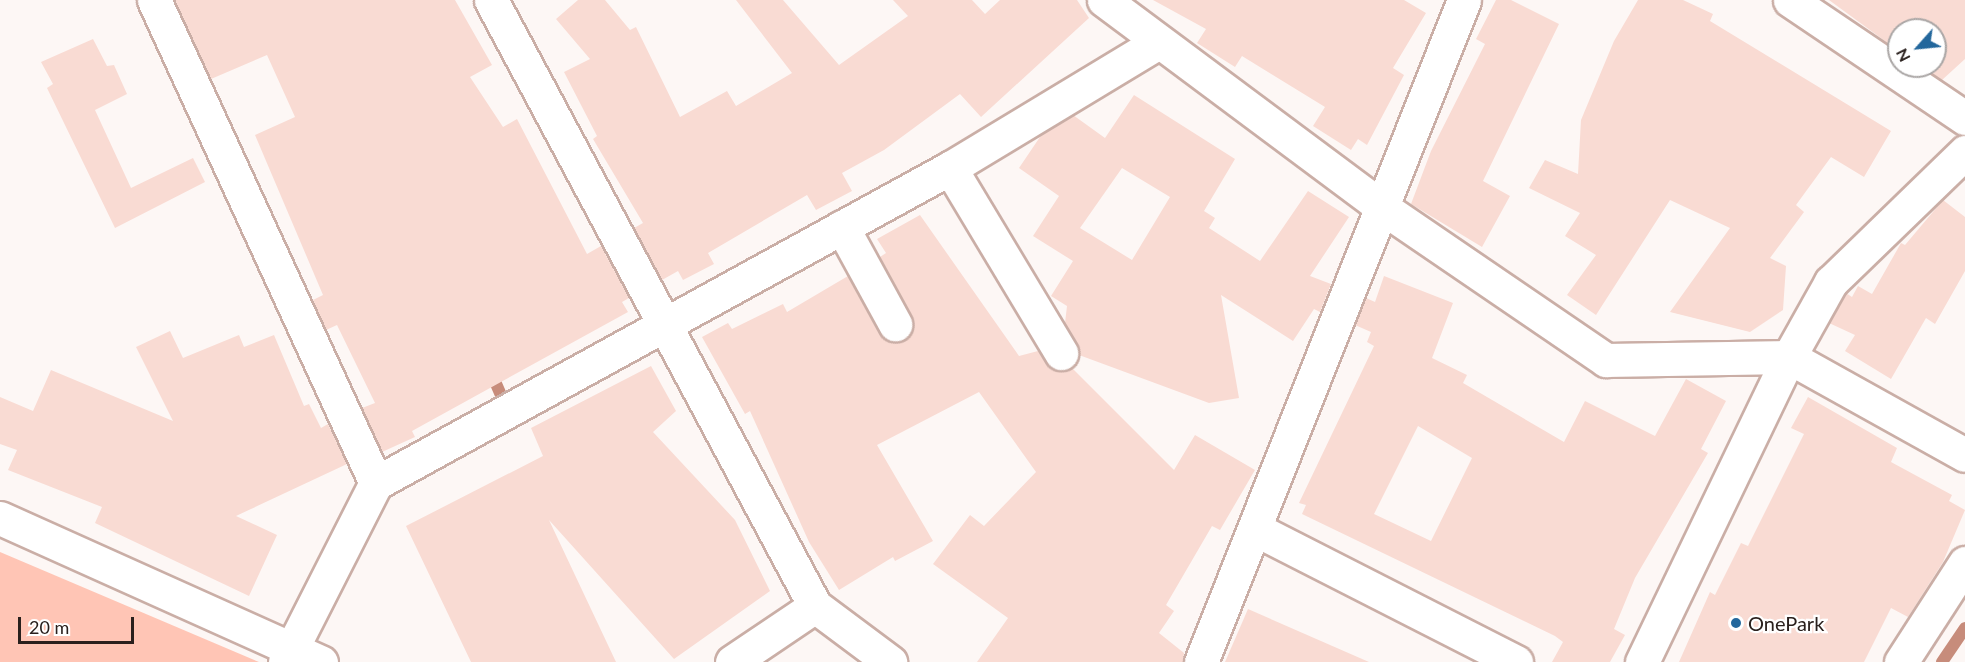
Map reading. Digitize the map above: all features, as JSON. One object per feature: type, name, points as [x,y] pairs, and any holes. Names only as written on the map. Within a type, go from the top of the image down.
[{"type":"street","points":[[154,0],[376,483]]},
{"type":"street","points":[[491,0],[815,606],[890,662]]},
{"type":"street","points":[[1104,0],[1157,43],[1383,208],[1606,360],[1789,357],[1965,455]]},
{"type":"street","points":[[1201,662],[1464,0]]},
{"type":"street","points":[[1790,0],[1965,118]]},
{"type":"street","points":[[288,655],[376,483],[950,168],[1157,43]]},
{"type":"street","points":[[1642,662],[1789,357],[1831,282],[1965,152]]},
{"type":"street","points":[[950,168],[1061,353]]},
{"type":"street","points":[[842,227],[895,324]]},
{"type":"street","points":[[0,518],[288,655],[321,662]]},
{"type":"street","points":[[1255,529],[1516,662]]},
{"type":"street","points":[[1901,662],[1965,563]]},
{"type":"street","points":[[732,662],[815,606]]},
{"type":"shaded area","points":[[0,552],[259,662],[0,662]]},
{"type":"building","points":[[175,0],[455,0],[492,65],[470,77],[503,127],[517,119],[587,254],[601,246],[629,298],[622,302],[628,312],[412,431],[415,437],[382,452],[362,408],[375,403],[337,325],[326,330],[313,300],[323,295],[255,135],[295,117],[267,55],[211,79]]},
{"type":"building","points":[[578,0],[605,0],[630,30],[636,27],[680,117],[727,91],[736,106],[792,73],[736,0],[783,0],[839,65],[908,16],[893,0],[972,0],[985,14],[1000,0],[1077,0],[1089,18],[981,117],[960,94],[884,150],[842,173],[852,191],[816,210],[807,195],[708,253],[714,264],[683,280],[678,271],[662,280],[634,228],[643,223],[593,139],[597,136],[564,72],[590,59],[556,19]]},
{"type":"building","points":[[1153,0],[1404,0],[1426,13],[1393,68],[1404,75],[1367,145],[1358,139],[1351,150],[1313,126],[1325,107],[1242,56],[1235,67],[1197,43],[1206,29]]},
{"type":"building","points":[[1496,0],[1511,0],[1559,24],[1483,181],[1510,196],[1482,247],[1411,204],[1431,151],[1485,44],[1476,39]]},
{"type":"building","points":[[1638,0],[1683,0],[1713,14],[1710,21],[1891,131],[1864,177],[1831,157],[1796,205],[1804,212],[1770,258],[1786,266],[1783,310],[1750,332],[1670,312],[1730,228],[1670,200],[1596,315],[1567,295],[1596,255],[1565,236],[1580,213],[1529,188],[1545,160],[1578,174],[1581,120],[1614,41]]},
{"type":"building","points":[[1829,0],[1965,0],[1965,59],[1947,75],[1947,18],[1887,18],[1887,43]]},
{"type":"building","points":[[93,39],[107,66],[114,65],[127,94],[95,110],[131,188],[193,158],[205,182],[115,228],[47,88],[53,84],[41,62]]},
{"type":"building","points":[[1134,95],[1235,159],[1204,211],[1215,218],[1209,228],[1260,261],[1308,191],[1349,217],[1310,276],[1331,284],[1320,312],[1314,309],[1293,341],[1221,295],[1239,398],[1209,403],[1079,355],[1065,323],[1067,306],[1051,296],[1073,261],[1033,236],[1059,196],[1019,168],[1042,134],[1073,115],[1105,138]],"holes":[[[1122,168],[1170,197],[1132,260],[1080,228]]]},
{"type":"building","points":[[1943,200],[1965,217],[1965,271],[1935,324],[1926,318],[1891,379],[1845,351],[1855,335],[1829,323],[1846,293],[1852,297],[1858,286],[1872,294],[1901,243],[1905,245]]},
{"type":"building","points":[[920,215],[1019,356],[1038,351],[1052,370],[1072,368],[1174,470],[1195,435],[1255,470],[1220,530],[1212,526],[1166,605],[1174,611],[1159,633],[1184,653],[1183,662],[977,662],[1008,618],[933,564],[970,515],[984,526],[1036,472],[979,392],[877,445],[933,541],[895,561],[893,557],[839,590],[809,542],[750,411],[745,414],[702,337],[728,323],[732,329],[783,304],[787,312],[848,276],[879,333],[894,343],[904,340],[911,333],[912,316],[880,257],[886,253],[877,239]]},
{"type":"building","points":[[1384,276],[1453,303],[1432,358],[1467,375],[1463,383],[1564,442],[1585,401],[1655,436],[1686,379],[1726,401],[1701,449],[1708,453],[1635,578],[1614,629],[1625,635],[1610,662],[1552,662],[1563,642],[1555,636],[1302,514],[1306,505],[1299,503],[1374,346],[1367,342],[1371,332],[1355,325],[1366,298],[1375,302]],"holes":[[[1418,426],[1472,458],[1431,541],[1374,514]]]},
{"type":"building","points":[[170,331],[183,358],[239,335],[244,347],[274,335],[304,406],[309,404],[321,428],[328,424],[347,464],[236,516],[277,535],[249,596],[95,523],[102,507],[8,470],[17,450],[0,444],[0,397],[33,411],[51,370],[173,421],[136,347]]},
{"type":"building","points":[[651,366],[676,411],[653,432],[735,520],[770,591],[674,659],[549,520],[616,662],[471,662],[406,526],[543,456],[531,428]]},
{"type":"building","points":[[1808,397],[1897,448],[1891,462],[1952,495],[1949,501],[1965,510],[1943,562],[1908,617],[1891,608],[1864,662],[1679,662],[1710,592],[1715,595],[1741,543],[1748,546],[1804,434],[1791,428]]},
{"type":"building","points":[[1248,609],[1369,662],[1225,662]]},
{"type":"waterway","points":[[490,370],[507,409]]},
{"type":"waterway","points":[[1942,662],[1965,628]]},
{"type":"place","name":"OnePark","points":[[1736,623]]}]
